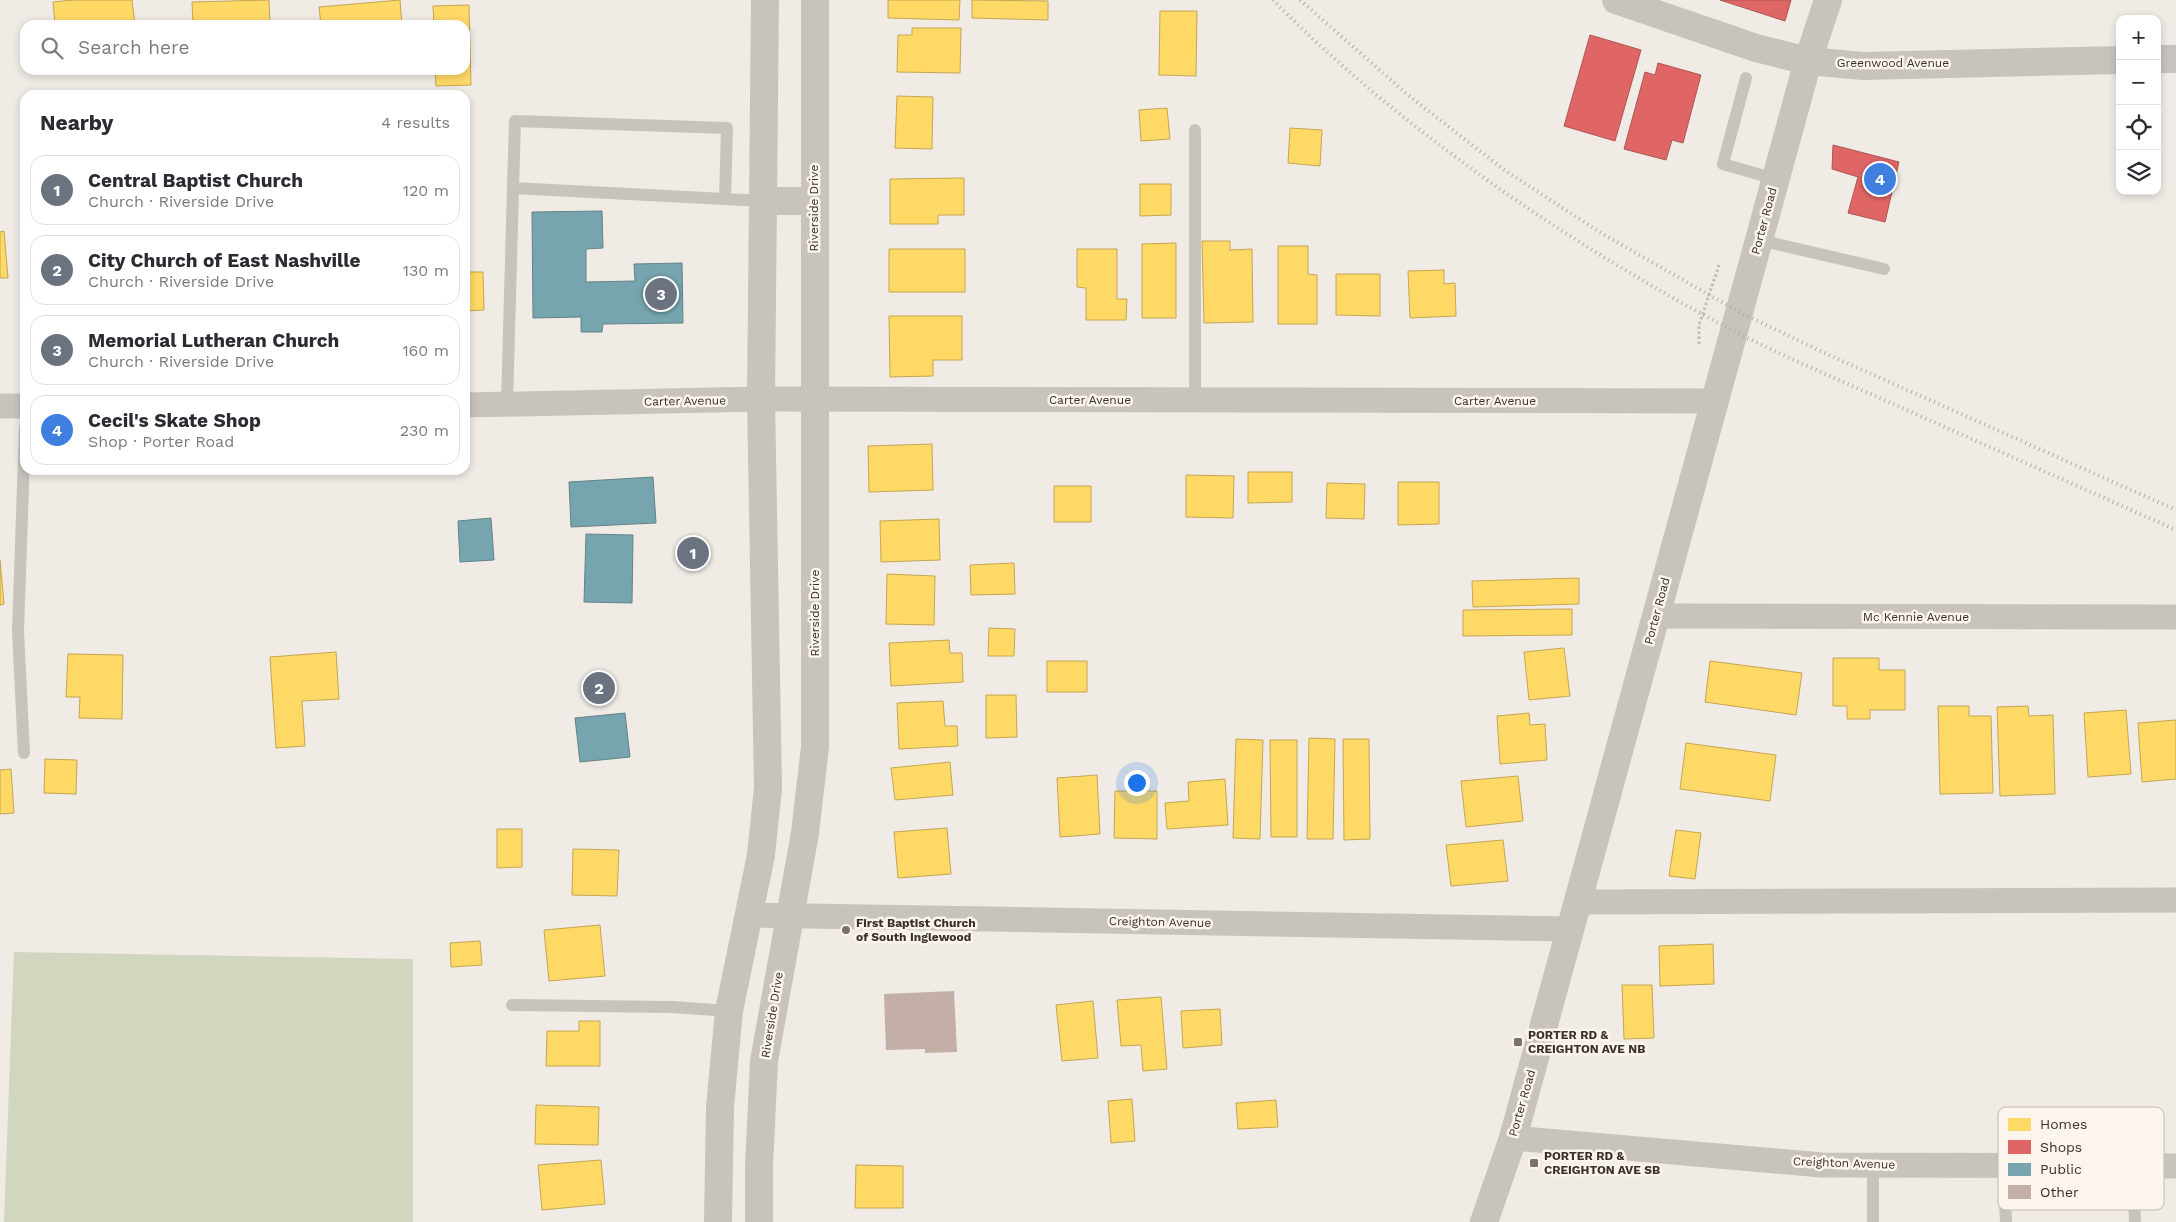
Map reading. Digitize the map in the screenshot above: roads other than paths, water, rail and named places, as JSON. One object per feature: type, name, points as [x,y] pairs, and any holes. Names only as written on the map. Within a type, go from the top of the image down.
[{"type":"street","points":[[718,1222],[720,1107],[728,1011],[761,855],[768,788],[761,399],[765,0]]},
{"type":"street","name":"Riverside Drive","points":[[759,1222],[759,1166],[764,1061],[806,833],[815,747],[813,201],[815,0]]},
{"type":"street","name":"Greenwood Avenue","points":[[1616,0],[1756,48],[1808,61],[1862,66],[2116,60]]},
{"type":"street","name":"Porter Road","points":[[1484,1222],[1513,1138],[1716,401],[1758,240],[1808,61],[1828,0]]},
{"type":"street","points":[[2161,59],[2176,59]]},
{"type":"street","points":[[763,201],[813,201]]},
{"type":"street","name":"Carter Avenue","points":[[470,405],[761,399],[1716,401]]},
{"type":"street","points":[[0,406],[20,406]]},
{"type":"street","name":"Mc Kennie Avenue","points":[[1656,616],[2176,617]]},
{"type":"street","points":[[1578,902],[2176,900]]},
{"type":"street","name":"Creighton Avenue","points":[[749,915],[1570,929]]},
{"type":"street","name":"Creighton Avenue","points":[[1513,1138],[1822,1165],[1998,1165]]},
{"type":"lane","points":[[1746,78],[1723,164],[1775,179]]},
{"type":"lane","points":[[508,404],[515,120],[727,128],[725,199]]},
{"type":"lane","points":[[1195,130],[1195,400]]},
{"type":"lane","points":[[513,188],[763,201]]},
{"type":"lane","points":[[1758,240],[1884,269]]},
{"type":"lane","points":[[23,475],[18,631],[24,753]]},
{"type":"lane","points":[[512,1006],[672,1007],[728,1011]]},
{"type":"lane","points":[[1873,1165],[1873,1222]]},
{"type":"railway","points":[[1273,0],[1323,48],[1432,139],[1549,223],[1671,297],[1732,330],[1794,360],[2176,530]]},
{"type":"railway","points":[[1300,0],[1408,95],[1503,169],[1601,233],[1739,312],[1829,355],[2176,510]]},
{"type":"place","name":"Cecil's Skate Shop","points":[[1880,179]]},
{"type":"place","name":"Memorial Lutheran Church","points":[[661,294]]},
{"type":"place","name":"Central Baptist Church","points":[[693,553]]},
{"type":"place","name":"City Church of East Nashville","points":[[599,688]]},
{"type":"place","name":"First Baptist Church of South Inglewood","points":[[846,930]]},
{"type":"place","name":"PORTER RD & CREIGHTON AVE NB","points":[[1518,1042]]},
{"type":"place","name":"PORTER RD & CREIGHTON AVE SB","points":[[1534,1163]]}]
